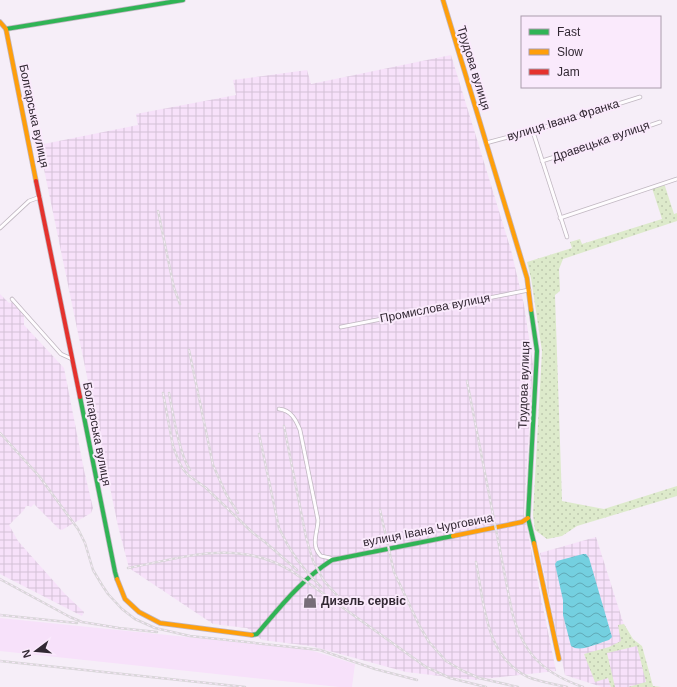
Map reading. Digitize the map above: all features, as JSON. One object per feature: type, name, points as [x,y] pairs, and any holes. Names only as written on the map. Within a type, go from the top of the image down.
[{"type":"street","points":[[0,22],[6,30],[101,14],[158,2],[183,0]]},
{"type":"street","name":"Трудова вулиця","points":[[443,0],[522,261],[529,290],[537,350],[528,518],[559,659]]},
{"type":"street","name":"Болгарська вулиця","points":[[6,30],[115,572],[125,599],[139,612],[160,623],[249,635],[257,634],[304,580],[332,560]]},
{"type":"street","name":"вулиця Івана Франка","points":[[486,144],[531,132],[640,97]]},
{"type":"street","name":"Дравецька вулиця","points":[[542,161],[660,122]]},
{"type":"street","points":[[531,132],[534,135],[567,237]]},
{"type":"street","points":[[560,218],[677,179]]},
{"type":"street","points":[[0,228],[29,201],[40,197]]},
{"type":"street","name":"Промислова вулиця","points":[[341,327],[529,290]]},
{"type":"street","points":[[12,299],[61,354],[72,359]]},
{"type":"street","points":[[279,409],[288,412],[296,421],[300,430],[318,520],[316,549],[321,556],[332,560]]},
{"type":"street","name":"вулиця Івана Чурговича","points":[[332,560],[522,522],[528,518]]},
{"type":"shaded area","points":[[451,55],[511,250],[524,305],[533,364],[524,514],[556,671],[475,680],[406,672],[311,646],[262,640],[247,628],[213,624],[129,568],[118,526],[39,145],[138,125],[136,114],[236,95],[233,80],[307,70],[311,84]]},
{"type":"shaded area","points":[[0,294],[9,303],[13,302],[24,316],[24,325],[64,368],[93,508],[91,513],[62,530],[59,529],[34,504],[31,507],[26,506],[9,525],[18,541],[65,594],[84,612],[82,616],[0,574]]},
{"type":"shaded area","points":[[596,537],[623,622],[632,639],[640,647],[650,685],[639,687],[602,687],[565,675],[540,553]]},
{"type":"shaded area","points":[[0,618],[305,649],[355,664],[352,687],[339,687],[0,651]]},
{"type":"green space","points":[[664,183],[674,214],[677,213],[677,221],[563,259],[559,269],[560,291],[555,295],[562,501],[604,509],[677,486],[677,496],[577,526],[562,536],[547,539],[535,530],[533,515],[542,351],[531,278],[527,262],[572,248],[570,242],[580,239],[582,244],[662,219],[652,188]]},
{"type":"green space","points":[[624,624],[633,639],[642,646],[653,686],[661,687],[628,687],[646,682],[637,646],[607,653],[615,687],[611,687],[608,678],[595,682],[584,654],[609,647],[621,641],[618,625]]},
{"type":"water","points":[[586,554],[589,558],[612,637],[609,640],[595,645],[584,648],[575,648],[571,646],[563,615],[563,600],[555,564],[557,561]]},
{"type":"railway","points":[[158,211],[174,288],[180,304]]},
{"type":"railway","points":[[189,350],[213,465],[226,494],[238,513]]},
{"type":"railway","points":[[467,381],[512,612],[517,627],[522,639],[537,660],[557,675],[583,687]]},
{"type":"railway","points":[[163,393],[173,446],[183,469],[188,475],[206,488],[253,533],[297,570]]},
{"type":"railway","points":[[169,393],[180,444],[186,463],[190,470]]},
{"type":"railway","points":[[284,426],[306,537],[313,561],[324,581],[344,603]]},
{"type":"railway","points":[[0,433],[39,476],[78,529],[85,543],[93,570],[108,594],[122,609],[135,619],[155,628],[190,636],[320,650],[375,669],[417,680]]},
{"type":"railway","points":[[259,434],[279,528],[297,559],[308,574],[321,587]]},
{"type":"railway","points":[[380,510],[394,572],[419,625],[429,642],[446,661],[463,671],[479,678],[518,687]]},
{"type":"railway","points":[[128,568],[191,555],[212,553],[253,555],[273,562],[293,572],[426,667],[450,678],[486,687]]},
{"type":"railway","points":[[476,562],[489,627],[495,643],[503,656],[514,668],[528,677],[542,682],[567,687]]},
{"type":"railway","points":[[0,579],[82,622],[157,632]]},
{"type":"railway","points":[[0,615],[77,623]]},
{"type":"railway","points":[[0,661],[245,687]]},
{"type":"traffic: fast","points":[[6,29],[183,0]]},
{"type":"traffic: fast","points":[[531,310],[537,351],[528,518],[534,543]]},
{"type":"traffic: fast","points":[[80,397],[117,579]]},
{"type":"traffic: fast","points":[[252,635],[257,634],[301,585],[332,560],[453,536]]},
{"type":"traffic: slow","points":[[443,0],[527,278],[531,310]]},
{"type":"traffic: slow","points":[[0,22],[6,29],[36,181]]},
{"type":"traffic: slow","points":[[453,536],[522,522],[528,518]]},
{"type":"traffic: slow","points":[[534,543],[559,659]]},
{"type":"traffic: slow","points":[[117,579],[125,599],[139,612],[160,623],[252,635]]},
{"type":"traffic: jam","points":[[36,181],[80,397]]},
{"type":"place","name":"Дизель сервіс","points":[[310,601]]}]
